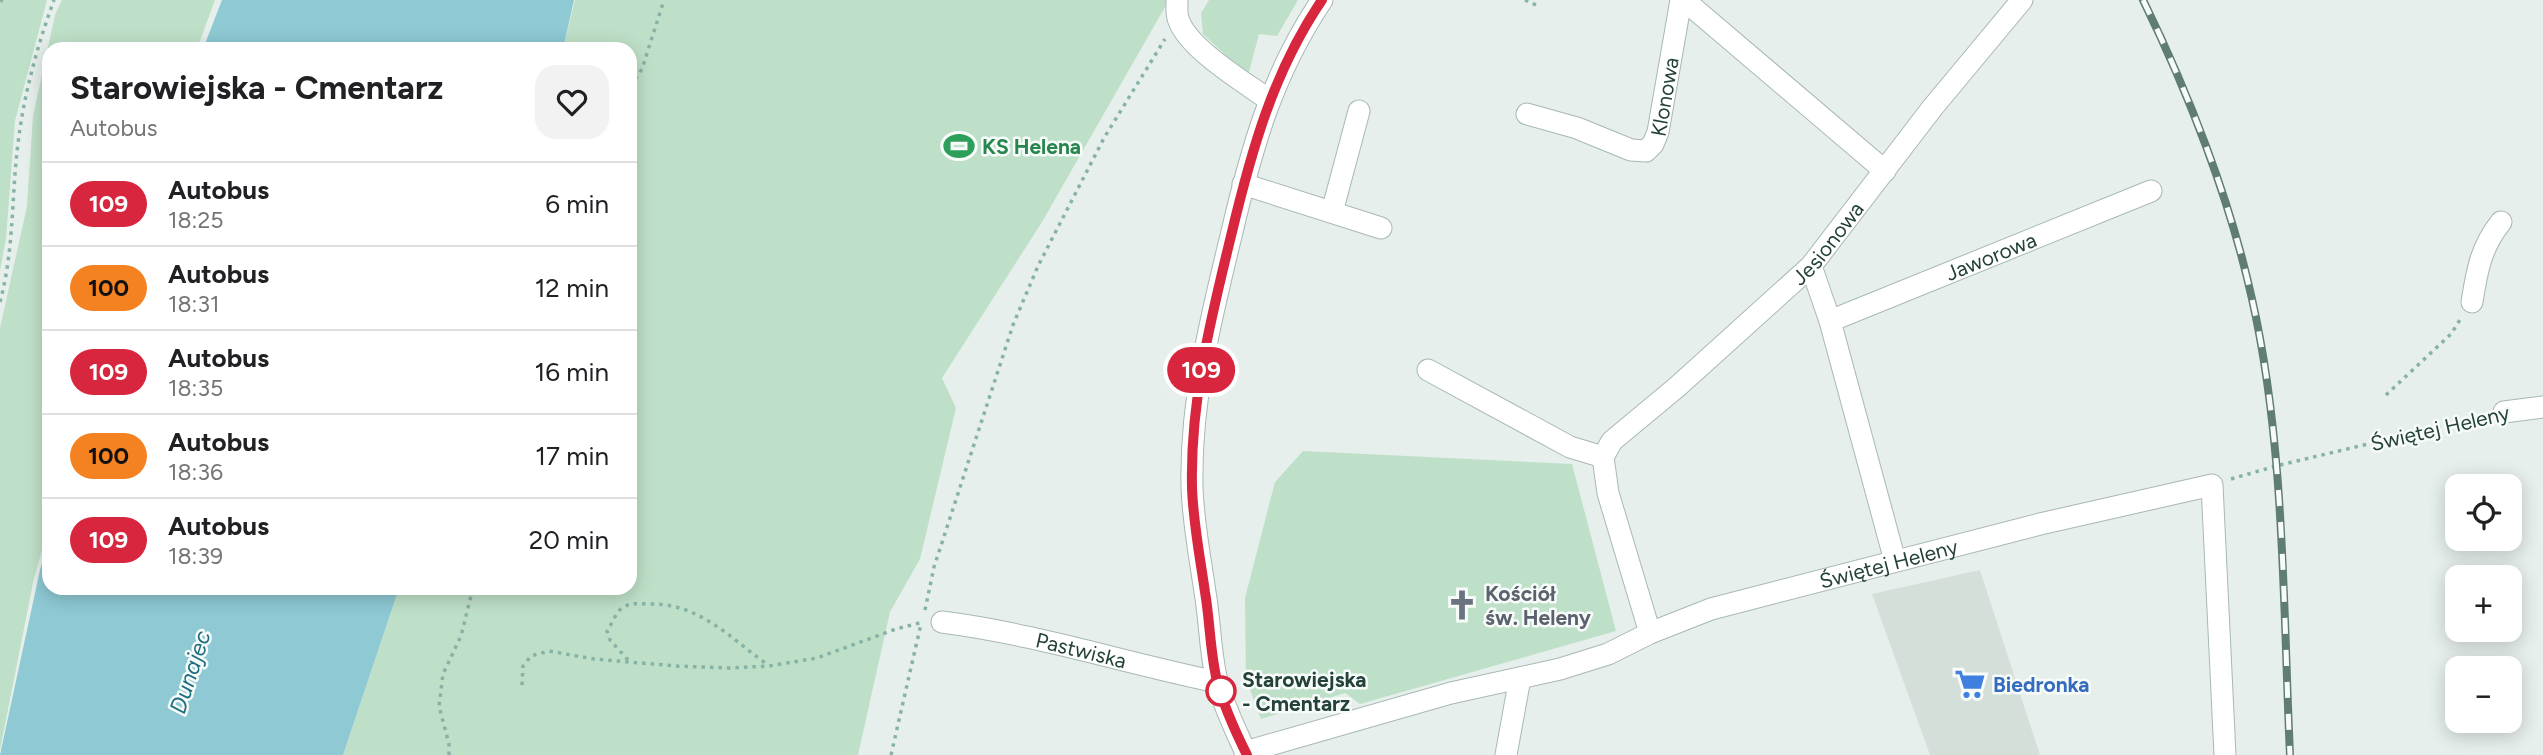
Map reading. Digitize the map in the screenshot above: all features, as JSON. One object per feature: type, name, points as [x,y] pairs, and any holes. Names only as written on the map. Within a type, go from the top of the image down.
[{"type":"street","points":[[1246,753],[1217,681],[1199,557],[1192,487],[1199,378],[1255,139],[1269,100],[1304,27],[1322,0]]},
{"type":"street","points":[[1683,0],[1885,171]]},
{"type":"street","name":"Klonowa","points":[[1527,114],[1577,128],[1631,150],[1646,151],[1653,144],[1658,132],[1683,0]]},
{"type":"street","name":"Jesionowa","points":[[1603,457],[1612,441],[1677,387],[1811,266],[1933,107],[2022,0]]},
{"type":"street","points":[[1177,9],[1185,34],[1200,49],[1269,100]]},
{"type":"street","points":[[1332,212],[1359,111]]},
{"type":"street","points":[[1243,184],[1381,228]]},
{"type":"street","name":"Jaworowa","points":[[1830,321],[2151,191]]},
{"type":"street","points":[[2472,302],[2478,265],[2488,238],[2501,222]]},
{"type":"street","points":[[1811,266],[1830,321],[1895,561]]},
{"type":"street","points":[[1428,370],[1570,447],[1603,457],[1608,493],[1650,633]]},
{"type":"street","name":"Świętej Heleny","points":[[2504,412],[2543,407]]},
{"type":"street","points":[[2212,485],[2225,755]]},
{"type":"street","name":"Świętej Heleny","points":[[1246,753],[1451,693],[1560,669],[1608,654],[1650,633],[1711,609],[2040,524],[2212,485]]},
{"type":"street","name":"Pastwiska","points":[[932,622],[988,629],[1056,643],[1217,681]]},
{"type":"street","points":[[1506,755],[1520,678]]},
{"type":"path","points":[[0,302],[6,281],[18,138],[25,97],[54,0]]},
{"type":"path","points":[[637,76],[642,69],[664,0]]},
{"type":"path","points":[[1525,0],[1536,5]]},
{"type":"path","points":[[891,755],[932,622],[934,567],[1013,325],[1038,266],[1104,138],[1177,9]]},
{"type":"path","points":[[2386,395],[2451,334],[2472,302]]},
{"type":"path","name":"Świętej Heleny","points":[[2212,485],[2288,463],[2504,412]]},
{"type":"path","points":[[449,755],[449,744],[439,706],[443,674],[461,636],[471,595]]},
{"type":"path","points":[[629,662],[618,651],[607,631],[619,610],[631,604],[658,604],[688,610],[708,619],[769,666]]},
{"type":"path","points":[[522,685],[523,666],[531,656],[549,651],[629,662],[729,668],[769,666],[817,657],[896,628],[932,622]]},
{"type":"shaded area","points":[[1980,570],[2040,755],[1930,755],[1872,594]]},
{"type":"green space","points":[[0,0],[47,0],[15,121],[6,239],[0,270]]},
{"type":"green space","points":[[62,0],[215,0],[200,42],[49,42],[55,15]]},
{"type":"green space","points":[[575,0],[1169,0],[1042,222],[942,378],[956,408],[920,559],[890,612],[858,755],[343,755],[397,595],[637,595],[637,42],[565,42]]},
{"type":"green space","points":[[1209,0],[1298,0],[1277,36],[1259,34],[1248,76],[1203,34],[1201,13]]},
{"type":"green space","points":[[42,75],[42,550],[34,578],[0,750],[0,328],[27,206],[33,116]]},
{"type":"green space","points":[[1303,451],[1572,464],[1616,631],[1360,704],[1345,693],[1261,719],[1246,679],[1245,598],[1275,482]]},
{"type":"water","points":[[222,0],[574,0],[565,42],[206,42]]},
{"type":"water","name":"Dunajec","points":[[42,564],[42,595],[397,595],[343,755],[0,755]]},
{"type":"railway","points":[[2143,0],[2176,71],[2220,185],[2243,261],[2263,354],[2281,526],[2290,755]]},
{"type":"bus line","name":"109","points":[[1247,755],[1231,721],[1215,671],[1192,487],[1194,428],[1199,378],[1255,139],[1286,62],[1322,0]]},
{"type":"place","name":"KS Helena","points":[[959,146]]},
{"type":"place","name":"Kościół św. Heleny","points":[[1462,605]]},
{"type":"place","name":"Biedronka","points":[[1970,684]]},
{"type":"place","name":"Starowiejska - Cmentarz","points":[[1221,691]]}]
